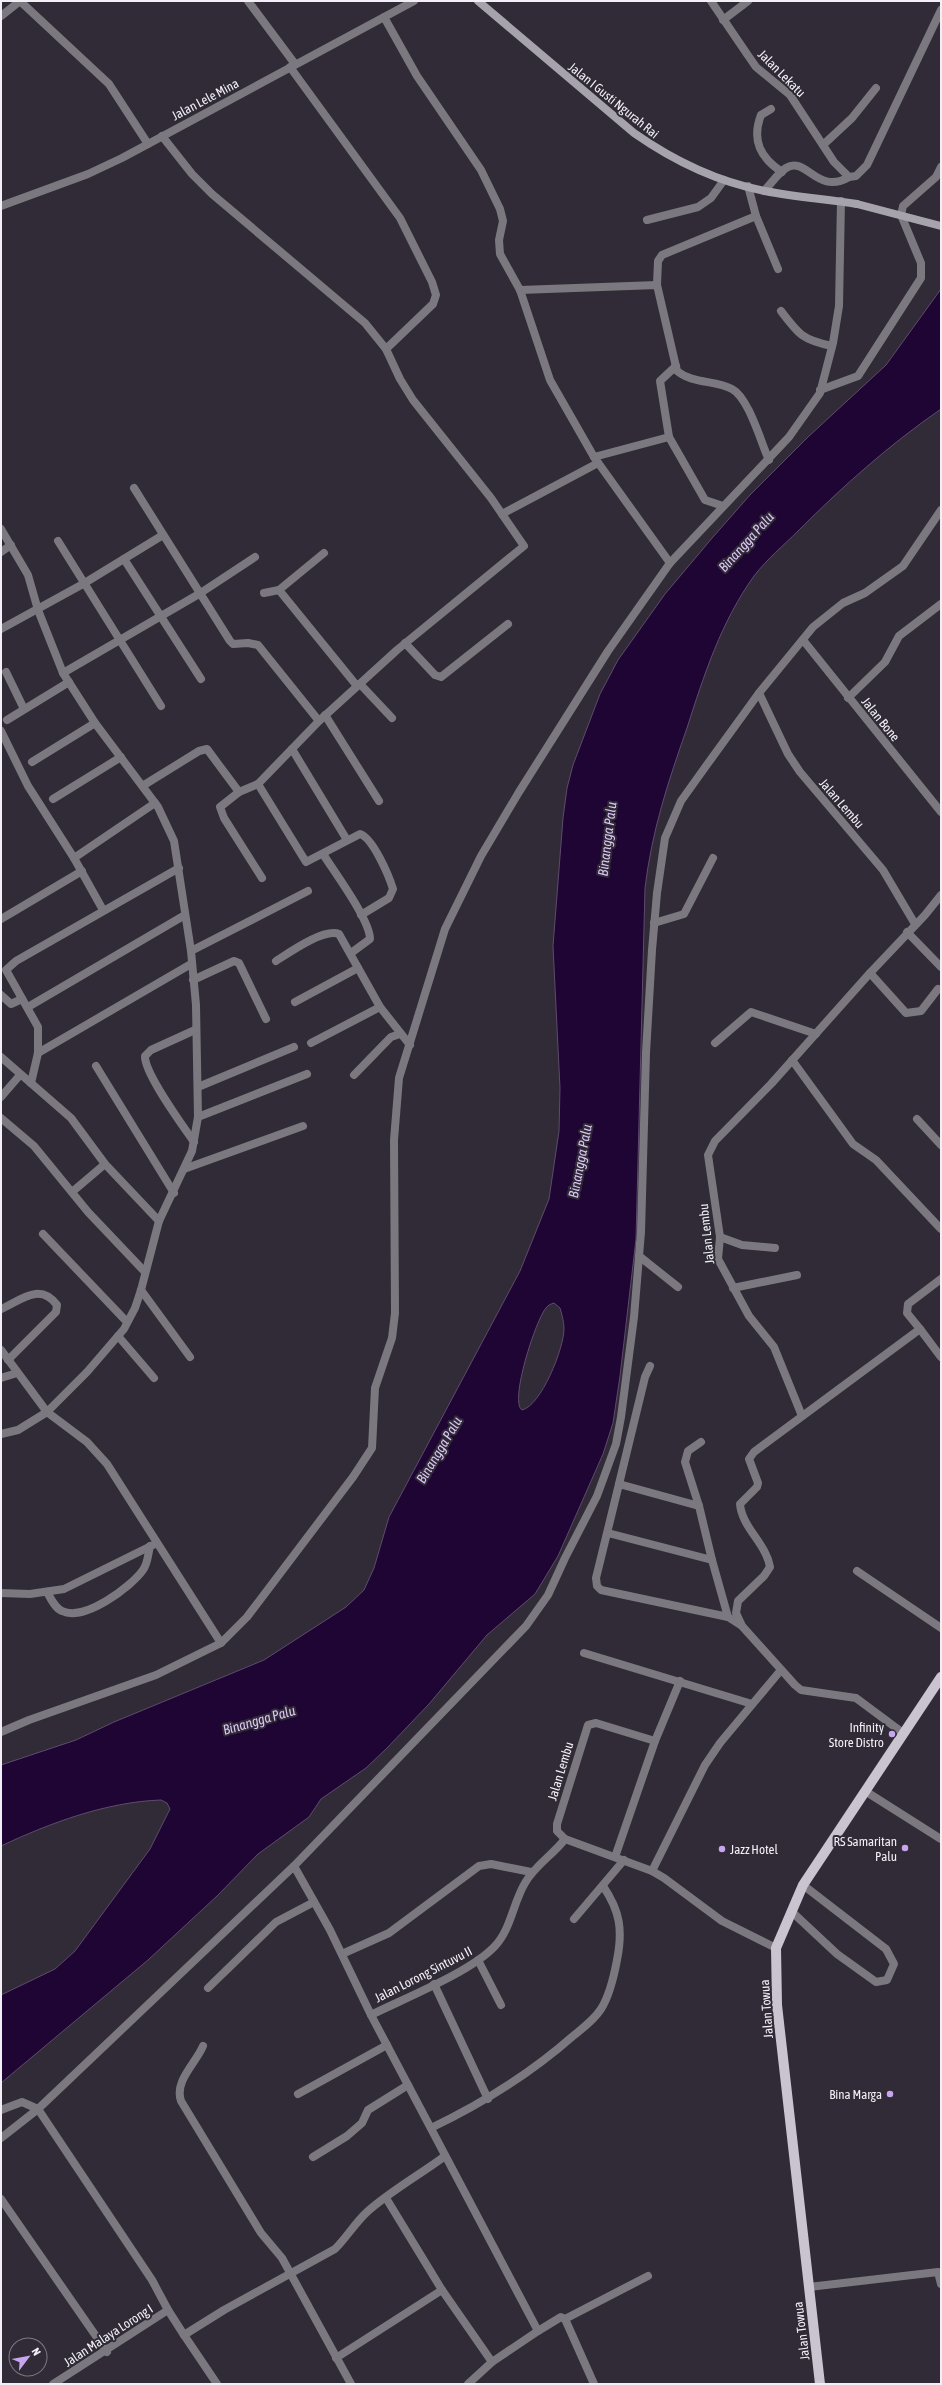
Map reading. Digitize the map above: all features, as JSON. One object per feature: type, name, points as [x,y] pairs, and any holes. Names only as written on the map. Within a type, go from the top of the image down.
[{"type":"main road","name":"Jalan I Gusti Ngurah Rai","points":[[478,1],[634,133],[660,151],[688,166],[724,180],[764,191],[857,204],[941,226]]},
{"type":"main road","name":"Jalan Towua","points":[[820,2384],[777,2005],[776,1948],[803,1885],[941,1677]]},
{"type":"street","points":[[1,16],[20,1],[104,78],[117,95],[148,144]]},
{"type":"street","points":[[248,1],[400,218],[432,282],[436,296],[433,304],[386,349]]},
{"type":"street","name":"Jalan Lele Mina","points":[[1,206],[88,174],[148,144],[292,65],[414,1]]},
{"type":"street","name":"Jalan Lekatu","points":[[711,1],[756,67],[790,95],[840,169],[849,177]]},
{"type":"street","points":[[723,20],[748,1]]},
{"type":"street","points":[[764,191],[786,168],[798,166],[828,183],[840,182],[849,177],[856,176],[867,165],[941,10]]},
{"type":"street","points":[[384,17],[417,76],[484,176],[502,215],[502,227],[499,240],[500,254],[520,290],[550,380],[596,460],[670,563]]},
{"type":"street","points":[[823,145],[852,118],[876,88]]},
{"type":"street","points":[[771,109],[761,115],[756,135],[766,162],[782,172]]},
{"type":"street","points":[[162,136],[192,174],[212,194],[354,312],[386,349],[400,379],[413,400],[502,514],[524,546],[405,643],[322,718],[258,784],[239,792],[222,805],[220,811],[262,878]]},
{"type":"street","points":[[820,390],[858,376],[921,278],[921,263],[901,215],[903,206],[936,177],[941,167]]},
{"type":"street","points":[[647,220],[698,207],[711,198],[724,180]]},
{"type":"street","points":[[748,186],[756,216],[778,269]]},
{"type":"street","points":[[1,1732],[29,1720],[156,1676],[221,1644],[247,1617],[354,1477],[372,1448],[375,1388],[392,1338],[395,1313],[394,1117],[399,1078],[445,929],[481,856],[519,792],[608,651],[670,563],[723,506],[769,460],[799,426],[820,390],[832,346],[839,306],[841,201]]},
{"type":"street","points":[[756,216],[662,255],[658,261],[657,285],[677,371],[683,375],[737,392],[749,414],[769,460]]},
{"type":"street","points":[[520,290],[657,285]]},
{"type":"street","points":[[781,311],[796,331],[810,341],[832,346]]},
{"type":"street","points":[[676,366],[660,381],[669,437],[705,500],[723,506]]},
{"type":"street","points":[[502,514],[596,460],[669,437]]},
{"type":"street","points":[[134,488],[199,594],[233,644],[248,643],[258,645],[322,718],[379,801]]},
{"type":"street","points":[[1,2138],[38,2109],[294,1866],[526,1626],[548,1595],[564,1558],[597,1496],[616,1444],[627,1377],[639,1256],[646,1053],[654,923],[665,838],[675,814],[706,766],[759,693],[813,627],[843,603],[865,593],[888,578],[902,566],[941,510]]},
{"type":"street","points":[[1,529],[28,575],[38,610],[64,673],[95,723],[144,785],[174,841],[191,951],[198,1087],[198,1117],[194,1142],[174,1193],[159,1221],[141,1290],[127,1322],[118,1336],[87,1372],[47,1412],[18,1430],[1,1434]]},
{"type":"street","points":[[1,629],[83,584],[163,535]]},
{"type":"street","points":[[58,541],[83,584],[161,706]]},
{"type":"street","points":[[1,552],[11,546]]},
{"type":"street","points":[[264,593],[279,590],[324,553]]},
{"type":"street","points":[[64,673],[199,594],[255,557]]},
{"type":"street","points":[[124,559],[201,679]]},
{"type":"street","points":[[279,590],[359,685],[392,718]]},
{"type":"street","points":[[848,698],[885,662],[898,636],[938,606],[941,616]]},
{"type":"street","points":[[405,643],[435,675],[442,677],[508,624]]},
{"type":"street","name":"Jalan Bone","points":[[803,640],[941,812]]},
{"type":"street","points":[[6,672],[24,709]]},
{"type":"street","points":[[7,720],[69,682]]},
{"type":"street","name":"Jalan Lembu","points":[[759,693],[788,754],[800,772],[883,870],[915,924]]},
{"type":"street","points":[[32,762],[95,723]]},
{"type":"street","points":[[1,731],[28,786],[82,871],[103,910]]},
{"type":"street","points":[[144,785],[199,751],[207,749],[239,792]]},
{"type":"street","points":[[292,749],[347,840]]},
{"type":"street","points":[[53,799],[121,757]]},
{"type":"street","points":[[258,784],[306,862],[360,834],[366,837],[382,863],[393,888],[389,898],[361,915]]},
{"type":"street","points":[[74,858],[155,803]]},
{"type":"street","points":[[323,854],[361,915],[368,929],[370,939],[351,953]]},
{"type":"street","points":[[654,923],[684,914],[713,858]]},
{"type":"street","points":[[31,1083],[38,1053],[38,1027],[6,970],[9,966],[103,910],[179,868]]},
{"type":"street","points":[[1,919],[82,871]]},
{"type":"street","points":[[191,951],[308,891]]},
{"type":"street","points":[[941,895],[907,932],[941,967]]},
{"type":"street","points":[[28,1007],[185,915]]},
{"type":"street","name":"Jalan Lembu","points":[[802,1416],[774,1346],[757,1328],[732,1288],[718,1259],[720,1237],[709,1171],[708,1155],[710,1147],[816,1034],[907,932]]},
{"type":"street","points":[[276,960],[329,933],[339,934],[380,1007],[400,1034],[410,1044]]},
{"type":"street","points":[[193,980],[234,961],[239,963],[266,1019]]},
{"type":"street","points":[[38,1053],[192,964]]},
{"type":"street","points":[[295,1002],[358,968]]},
{"type":"street","points":[[870,973],[906,1013],[921,1011],[938,989]]},
{"type":"street","points":[[1,995],[11,1004],[22,999]]},
{"type":"street","points":[[310,1044],[380,1007]]},
{"type":"street","points":[[715,1043],[751,1012],[816,1034]]},
{"type":"street","points":[[194,1142],[150,1073],[145,1060],[146,1056],[151,1050],[195,1030]]},
{"type":"street","points":[[354,1075],[391,1037],[400,1034]]},
{"type":"street","points":[[198,1087],[294,1047]]},
{"type":"street","points":[[1,1057],[71,1118],[105,1164],[159,1221]]},
{"type":"street","points":[[792,1060],[853,1144],[876,1160],[941,1229]]},
{"type":"street","points":[[96,1066],[174,1193]]},
{"type":"street","points":[[198,1117],[307,1074]]},
{"type":"street","points":[[1,1097],[20,1075]]},
{"type":"street","points":[[1,1118],[34,1146],[110,1237],[145,1272]]},
{"type":"street","points":[[917,1119],[941,1145]]},
{"type":"street","points":[[184,1169],[303,1126]]},
{"type":"street","points":[[72,1192],[105,1164]]},
{"type":"street","points":[[43,1234],[127,1322]]},
{"type":"street","points":[[720,1237],[742,1245],[775,1248]]},
{"type":"street","points":[[639,1256],[678,1286]]},
{"type":"street","points":[[732,1288],[797,1275]]},
{"type":"street","points":[[941,1279],[908,1304],[908,1313],[941,1357]]},
{"type":"street","points":[[141,1290],[190,1357]]},
{"type":"street","points":[[1,1309],[35,1293],[43,1292],[48,1295],[57,1305],[56,1312],[8,1360]]},
{"type":"street","points":[[742,1626],[736,1613],[737,1604],[764,1576],[770,1567],[759,1543],[742,1516],[740,1504],[755,1490],[758,1483],[749,1459],[754,1452],[920,1329]]},
{"type":"street","points":[[118,1336],[154,1378]]},
{"type":"street","points":[[1,1350],[47,1412],[96,1450],[154,1544],[221,1644]]},
{"type":"street","points":[[650,1366],[645,1377],[596,1578],[597,1586],[600,1590],[728,1617],[742,1626],[801,1690],[856,1698],[903,1733]]},
{"type":"street","points":[[1,1378],[17,1373]]},
{"type":"street","points":[[701,1442],[688,1451],[684,1459],[699,1506],[728,1617]]},
{"type":"street","points":[[619,1484],[699,1506]]},
{"type":"street","points":[[608,1533],[712,1560]]},
{"type":"street","points":[[47,1592],[55,1606],[61,1611],[70,1614],[104,1604],[119,1594],[142,1571],[154,1544]]},
{"type":"street","points":[[1,1593],[30,1594],[64,1589],[154,1544]]},
{"type":"street","points":[[857,1571],[941,1628]]},
{"type":"street","points":[[584,1653],[752,1704]]},
{"type":"street","points":[[652,1871],[705,1765],[752,1704],[781,1670]]},
{"type":"street","points":[[615,1857],[655,1741],[680,1681]]},
{"type":"street","name":"Jalan Lembu","points":[[566,1839],[557,1831],[557,1824],[588,1725],[596,1723],[655,1741]]},
{"type":"street","points":[[865,1791],[941,1839]]},
{"type":"street","points":[[566,1839],[652,1871],[664,1878],[722,1922],[776,1948]]},
{"type":"street","name":"Jalan Lorong Sintuvu II","points":[[371,2015],[434,1984],[478,1960],[499,1942],[510,1921],[520,1892],[531,1872],[566,1839]]},
{"type":"street","points":[[574,1919],[624,1860]]},
{"type":"street","points":[[342,1954],[389,1933],[479,1866],[491,1864],[531,1872]]},
{"type":"street","points":[[294,1866],[342,1954],[387,2046],[538,2331]]},
{"type":"street","points":[[791,1911],[852,1965],[876,1982],[887,1980],[894,1964],[886,1949],[803,1885]]},
{"type":"street","points":[[431,2128],[488,2099],[559,2050],[602,2009],[611,1986],[621,1939],[616,1909],[602,1886]]},
{"type":"street","points":[[208,1988],[276,1922],[314,1902]]},
{"type":"street","points":[[478,1960],[501,2004]]},
{"type":"street","points":[[434,1984],[488,2099]]},
{"type":"street","points":[[203,2046],[200,2054],[185,2074],[178,2093],[181,2101],[261,2233],[282,2258],[351,2384]]},
{"type":"street","points":[[298,2094],[387,2046]]},
{"type":"street","points":[[313,2157],[347,2136],[362,2123],[368,2110],[408,2084]]},
{"type":"street","points":[[1,2110],[22,2102],[38,2109],[152,2280],[168,2310]]},
{"type":"street","points":[[184,2335],[224,2310],[335,2249],[346,2238],[357,2222],[386,2198],[445,2156]]},
{"type":"street","points":[[386,2198],[442,2290],[492,2362]]},
{"type":"street","points":[[1,2199],[107,2352]]},
{"type":"street","points":[[809,2287],[938,2272],[940,2274],[941,2284]]},
{"type":"street","points":[[468,2384],[492,2362],[561,2317],[565,2319],[648,2276]]},
{"type":"street","points":[[336,2358],[442,2290]]},
{"type":"street","name":"Jalan Malaya Lorong I","points":[[53,2384],[107,2352],[168,2310],[217,2384]]},
{"type":"street","points":[[565,2319],[594,2384]]},
{"type":"water","name":"Binangga Palu","points":[[941,289],[941,409],[903,437],[849,482],[776,552],[754,576],[732,612],[714,649],[673,768],[656,826],[645,888],[636,1239],[620,1376],[613,1423],[603,1454],[558,1556],[535,1594],[487,1635],[429,1704],[366,1768],[321,1799],[309,1817],[258,1854],[217,1896],[148,1960],[1,2083],[1,1995],[55,1969],[75,1951],[150,1849],[170,1809],[167,1803],[161,1800],[99,1809],[39,1829],[1,1846],[1,1765],[76,1740],[114,1722],[264,1660],[346,1607],[364,1590],[374,1568],[389,1517],[520,1271],[549,1199],[559,1131],[560,1088],[553,946],[563,818],[567,788],[573,765],[600,694],[618,660],[665,594],[713,537],[750,495],[808,437],[886,365]],"holes":[[[554,1303],[560,1308],[564,1329],[556,1362],[544,1388],[537,1398],[529,1406],[522,1410],[519,1404],[521,1377],[536,1327],[548,1306]]]},
{"type":"place","name":"Infinity Store Distro","points":[[892,1734]]},
{"type":"place","name":"RS Samaritan Palu","points":[[905,1848]]},
{"type":"place","name":"Jazz Hotel","points":[[722,1849]]},
{"type":"place","name":"Bina Marga","points":[[890,2094]]}]
